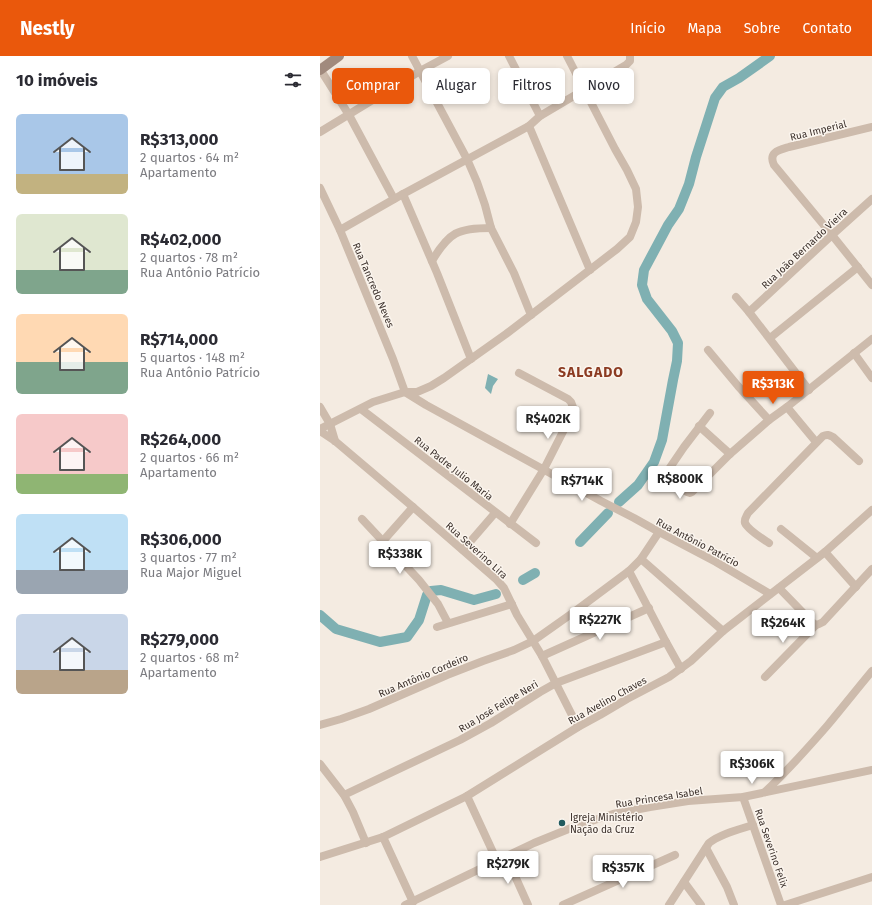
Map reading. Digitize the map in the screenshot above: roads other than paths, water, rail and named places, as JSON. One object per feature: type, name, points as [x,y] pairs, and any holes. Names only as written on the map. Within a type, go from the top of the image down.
[{"type":"main road","points":[[320,70],[339,56]]},
{"type":"street","points":[[412,56],[467,159],[481,194],[491,228],[514,273],[531,315]]},
{"type":"street","points":[[320,132],[420,71],[448,56]]},
{"type":"street","points":[[509,56],[540,116]]},
{"type":"street","points":[[567,56],[574,68]]},
{"type":"street","points":[[621,68],[630,61],[630,56]]},
{"type":"street","points":[[320,70],[349,115],[394,199]]},
{"type":"street","points":[[340,230],[467,159],[516,134],[529,126],[540,116],[573,96]]},
{"type":"street","points":[[320,430],[381,399],[405,392],[417,392],[444,378],[531,315],[618,249],[630,237],[636,222],[638,207],[636,189],[592,104]]},
{"type":"street","points":[[529,126],[590,270]]},
{"type":"street","name":"Rua Imperial","points":[[832,235],[774,165],[772,161],[773,154],[784,149],[872,127]]},
{"type":"street","name":"Rua Tancredo Neves","points":[[320,190],[340,230],[405,392]]},
{"type":"street","points":[[403,194],[432,261],[471,359]]},
{"type":"street","name":"Rua João Bernardo Vieira","points":[[749,312],[872,200]]},
{"type":"street","points":[[432,261],[448,238],[462,230],[491,228]]},
{"type":"street","points":[[832,235],[872,286]]},
{"type":"street","points":[[770,338],[858,268]]},
{"type":"street","points":[[736,296],[809,390]]},
{"type":"street","points":[[710,413],[669,469],[667,475],[670,481],[690,493],[730,454],[769,420],[872,339]]},
{"type":"street","points":[[708,350],[769,420]]},
{"type":"street","points":[[854,353],[872,378]]},
{"type":"street","points":[[510,524],[544,469],[574,410],[573,405],[568,399],[519,373]]},
{"type":"street","name":"Rua Antônio Patrício","points":[[405,392],[426,405],[658,532],[716,562],[770,594]]},
{"type":"street","points":[[320,406],[330,424],[334,441]]},
{"type":"street","points":[[786,407],[816,442]]},
{"type":"street","name":"Rua Padre Julio Maria","points":[[361,409],[536,543]]},
{"type":"street","points":[[699,426],[730,454]]},
{"type":"street","name":"Rua Severino Lira","points":[[320,430],[413,507],[497,580],[504,588],[523,625],[542,656],[578,727]]},
{"type":"street","points":[[769,543],[748,528],[745,521],[748,513],[816,442],[826,434],[829,435],[859,461]]},
{"type":"street","points":[[383,541],[413,507]]},
{"type":"street","name":"Rua Avelino Chaves","points":[[320,857],[383,837],[467,796],[578,727],[669,677],[692,661],[723,631],[825,552],[872,510]]},
{"type":"street","points":[[463,550],[495,513]]},
{"type":"street","points":[[362,519],[419,580],[438,604],[448,623]]},
{"type":"street","points":[[781,529],[816,558]]},
{"type":"street","name":"Rua Antônio Cordeiro","points":[[320,725],[369,709],[533,641],[630,571],[641,558],[658,532]]},
{"type":"street","points":[[825,552],[856,587]]},
{"type":"street","points":[[641,558],[723,631]]},
{"type":"street","points":[[765,677],[816,625],[823,622],[872,569]]},
{"type":"street","points":[[630,571],[681,668]]},
{"type":"street","points":[[778,588],[816,625]]},
{"type":"street","points":[[437,627],[512,604]]},
{"type":"street","points":[[542,656],[649,608]]},
{"type":"street","name":"Rua José Felipe Neri","points":[[344,795],[460,740],[491,723],[556,683],[666,642]]},
{"type":"street","points":[[765,792],[802,755],[872,671]]},
{"type":"street","points":[[320,764],[323,774],[344,795],[354,812],[366,842]]},
{"type":"street","name":"Rua Princesa Isabel","points":[[409,903],[534,843],[576,826],[613,814],[688,801],[743,797],[872,770]]},
{"type":"street","points":[[467,796],[497,861]]},
{"type":"street","name":"Rua Severino Felix","points":[[743,797],[781,905]]},
{"type":"street","points":[[669,905],[706,848],[713,840],[753,825]]},
{"type":"street","points":[[383,837],[409,903]]},
{"type":"street","points":[[706,848],[734,905]]},
{"type":"street","points":[[563,905],[675,855]]},
{"type":"street","points":[[506,856],[528,905]]},
{"type":"street","points":[[785,905],[872,877]]},
{"type":"street","points":[[684,882],[701,905]]},
{"type":"water","points":[[488,374],[498,379],[493,386],[491,394],[485,388]]},
{"type":"waterway","points":[[619,502],[638,485],[654,462],[662,440],[677,361],[678,343],[672,331],[647,299],[642,285],[644,270],[668,225],[679,209],[689,184],[715,98],[723,87],[739,78],[770,56]]},
{"type":"waterway","points":[[580,542],[608,513]]},
{"type":"waterway","points":[[523,580],[535,573]]},
{"type":"waterway","points":[[431,591],[441,590],[474,600],[496,594]]},
{"type":"waterway","points":[[320,615],[336,629],[380,642],[407,637],[419,620],[427,595]]},
{"type":"place","name":"Igreja Ministério Nação da Cruz","points":[[562,823]]},
{"type":"district","name":"SALGADO","points":[[591,372]]}]
